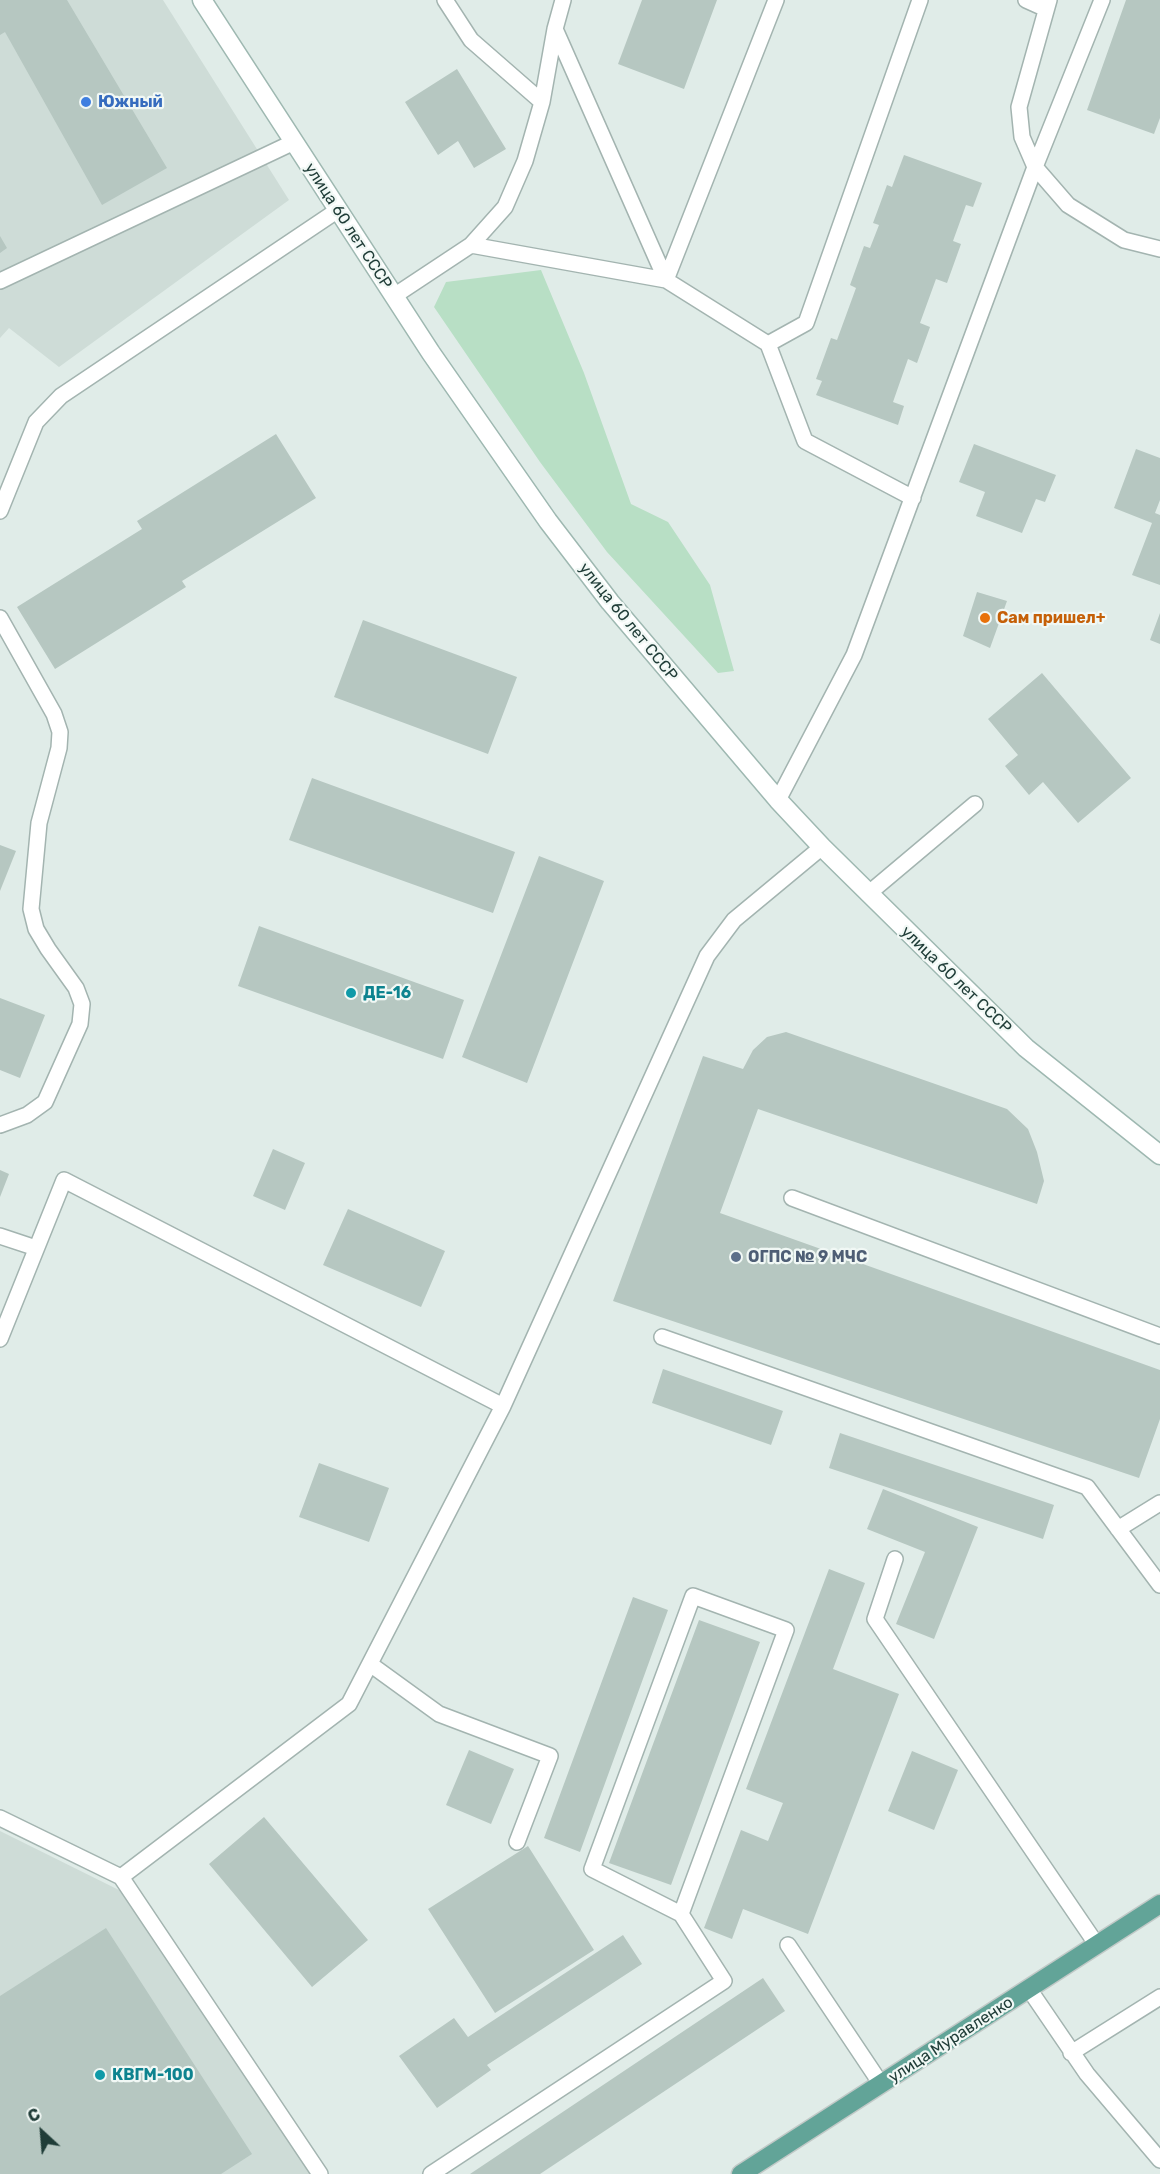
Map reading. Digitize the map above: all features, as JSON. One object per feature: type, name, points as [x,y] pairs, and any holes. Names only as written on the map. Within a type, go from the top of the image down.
[{"type":"main road","name":"улица 60 лет СССР","points":[[202,0],[437,362],[548,521],[610,602],[778,800],[868,894],[1026,1048],[1160,1155]]},
{"type":"main road","name":"улица Муравленко","points":[[741,2174],[1160,1904]]},
{"type":"lane","points":[[445,0],[471,40],[542,102]]},
{"type":"lane","points":[[394,296],[471,245],[505,207],[525,161],[542,102],[555,29],[563,0]]},
{"type":"lane","points":[[666,280],[776,0]]},
{"type":"lane","points":[[768,344],[806,323],[920,0]]},
{"type":"lane","points":[[1026,0],[1048,4],[1019,107],[1022,137],[1035,167],[1068,205],[1124,240],[1160,249]]},
{"type":"lane","points":[[778,800],[854,655],[1035,167],[1102,0]]},
{"type":"lane","points":[[555,29],[666,280]]},
{"type":"lane","points":[[0,282],[294,142]]},
{"type":"lane","points":[[0,511],[36,422],[61,396],[338,210]]},
{"type":"lane","points":[[471,245],[666,280],[768,344],[805,441],[913,498]]},
{"type":"lane","points":[[0,618],[54,714],[60,732],[59,747],[39,823],[31,909],[36,929],[76,988],[82,1004],[80,1024],[45,1102],[27,1115],[0,1125]]},
{"type":"lane","points":[[868,894],[975,804]]},
{"type":"lane","points":[[121,1877],[349,1704],[503,1406],[707,956],[734,920],[822,847]]},
{"type":"lane","points":[[0,1339],[64,1180],[503,1406]]},
{"type":"lane","points":[[792,1198],[1160,1336]]},
{"type":"lane","points":[[0,1236],[36,1248]]},
{"type":"lane","points":[[662,1337],[1087,1487],[1160,1585]]},
{"type":"lane","points":[[1118,1528],[1160,1503]]},
{"type":"lane","points":[[895,1559],[875,1619],[1097,1945]]},
{"type":"lane","points":[[430,2174],[724,1981],[681,1914],[592,1869],[693,1596],[786,1630],[681,1914]]},
{"type":"lane","points":[[370,1664],[439,1714],[550,1756],[517,1842]]},
{"type":"lane","points":[[0,1818],[121,1877],[320,2174]]},
{"type":"lane","points":[[788,1945],[881,2084]]},
{"type":"lane","points":[[1029,1989],[1087,2074],[1160,2160]]},
{"type":"lane","points":[[1071,2053],[1160,1997]]},
{"type":"shaded area","points":[[0,0],[163,0],[289,200],[59,367],[9,328],[0,338]]},
{"type":"shaded area","name":"КВГМ-100","points":[[0,1831],[129,1895],[318,2174],[0,2174]]},
{"type":"green space","points":[[541,270],[584,373],[631,504],[668,522],[710,585],[734,671],[718,673],[607,552],[540,462],[434,307],[446,282]]},
{"type":"building","name":"Южный","points":[[0,0],[67,0],[167,168],[102,205],[5,32],[0,35]]},
{"type":"building","points":[[642,0],[717,0],[684,89],[618,64]]},
{"type":"building","points":[[1126,0],[1160,0],[1160,118],[1154,134],[1087,110]]},
{"type":"building","points":[[457,69],[506,149],[474,168],[458,141],[438,155],[405,102]]},
{"type":"building","points":[[904,155],[982,183],[973,207],[966,205],[953,241],[961,244],[947,283],[936,279],[920,323],[930,327],[917,363],[908,359],[893,402],[904,406],[898,425],[816,395],[822,381],[816,379],[831,338],[837,340],[856,288],[850,285],[864,246],[870,248],[879,225],[873,223],[887,185],[892,187]]},
{"type":"building","points":[[0,236],[7,248],[0,253]]},
{"type":"building","points":[[276,434],[316,498],[182,581],[186,587],[55,669],[17,607],[142,529],[137,521]]},
{"type":"building","points":[[974,444],[1056,475],[1045,502],[1036,499],[1022,533],[976,516],[985,492],[959,482]]},
{"type":"building","points":[[1136,449],[1160,458],[1160,500],[1155,513],[1160,515],[1160,585],[1132,575],[1152,523],[1114,508]]},
{"type":"building","name":"Сам пришел+","points":[[977,592],[1007,601],[990,648],[963,636]]},
{"type":"building","points":[[1160,613],[1160,644],[1150,640]]},
{"type":"building","points":[[363,620],[517,677],[488,754],[334,697]]},
{"type":"building","points":[[1042,673],[1131,778],[1078,823],[1043,782],[1029,795],[1005,766],[1018,755],[988,719]]},
{"type":"building","points":[[312,778],[515,852],[493,913],[289,840]]},
{"type":"building","points":[[0,845],[16,851],[0,891]]},
{"type":"building","points":[[539,856],[604,881],[527,1083],[462,1057]]},
{"type":"building","name":"ДЕ-16","points":[[259,926],[464,1000],[443,1059],[238,986]]},
{"type":"building","points":[[0,998],[45,1015],[20,1078],[0,1070]]},
{"type":"building","name":"ОГПС № 9 МЧС","points":[[786,1032],[1007,1109],[1028,1129],[1037,1152],[1044,1181],[1037,1204],[758,1109],[720,1213],[1160,1370],[1160,1419],[1139,1478],[613,1301],[703,1056],[743,1069],[753,1050],[767,1037]]},
{"type":"building","points":[[273,1149],[305,1163],[285,1210],[253,1196]]},
{"type":"building","points":[[0,1170],[9,1174],[0,1197]]},
{"type":"building","points":[[348,1209],[445,1251],[421,1307],[323,1265]]},
{"type":"building","points":[[663,1369],[783,1411],[771,1445],[652,1403]]},
{"type":"building","points":[[840,1433],[1054,1505],[1043,1539],[829,1468]]},
{"type":"building","points":[[319,1463],[389,1488],[369,1542],[299,1517]]},
{"type":"building","points":[[883,1489],[978,1527],[934,1639],[896,1624],[925,1552],[867,1529]]},
{"type":"building","points":[[829,1569],[865,1583],[833,1669],[899,1694],[808,1934],[743,1909],[732,1939],[704,1928],[741,1830],[768,1841],[783,1803],[746,1789]]},
{"type":"building","points":[[633,1597],[668,1610],[580,1852],[544,1838]]},
{"type":"building","points":[[699,1620],[760,1642],[671,1885],[609,1863]]},
{"type":"building","points":[[469,1750],[514,1769],[491,1824],[446,1805]]},
{"type":"building","points":[[912,1751],[958,1770],[934,1830],[888,1811]]},
{"type":"building","points":[[264,1817],[368,1940],[312,1987],[209,1864]]},
{"type":"building","points":[[528,1846],[594,1950],[495,2013],[428,1909]]},
{"type":"building","name":"КВГМ-100","points":[[106,1928],[252,2154],[221,2174],[0,2174],[0,1996]]},
{"type":"building","points":[[623,1935],[642,1964],[487,2065],[491,2070],[437,2108],[399,2056],[454,2018],[468,2037]]},
{"type":"building","points":[[763,1978],[785,2011],[540,2174],[470,2174]]},
{"type":"place","name":"Южный","points":[[86,102]]},
{"type":"place","name":"Сам пришел+","points":[[985,618]]},
{"type":"place","name":"ДЕ-16","points":[[351,993]]},
{"type":"place","name":"ОГПС № 9 МЧС","points":[[736,1257]]},
{"type":"place","name":"КВГМ-100","points":[[100,2075]]}]
